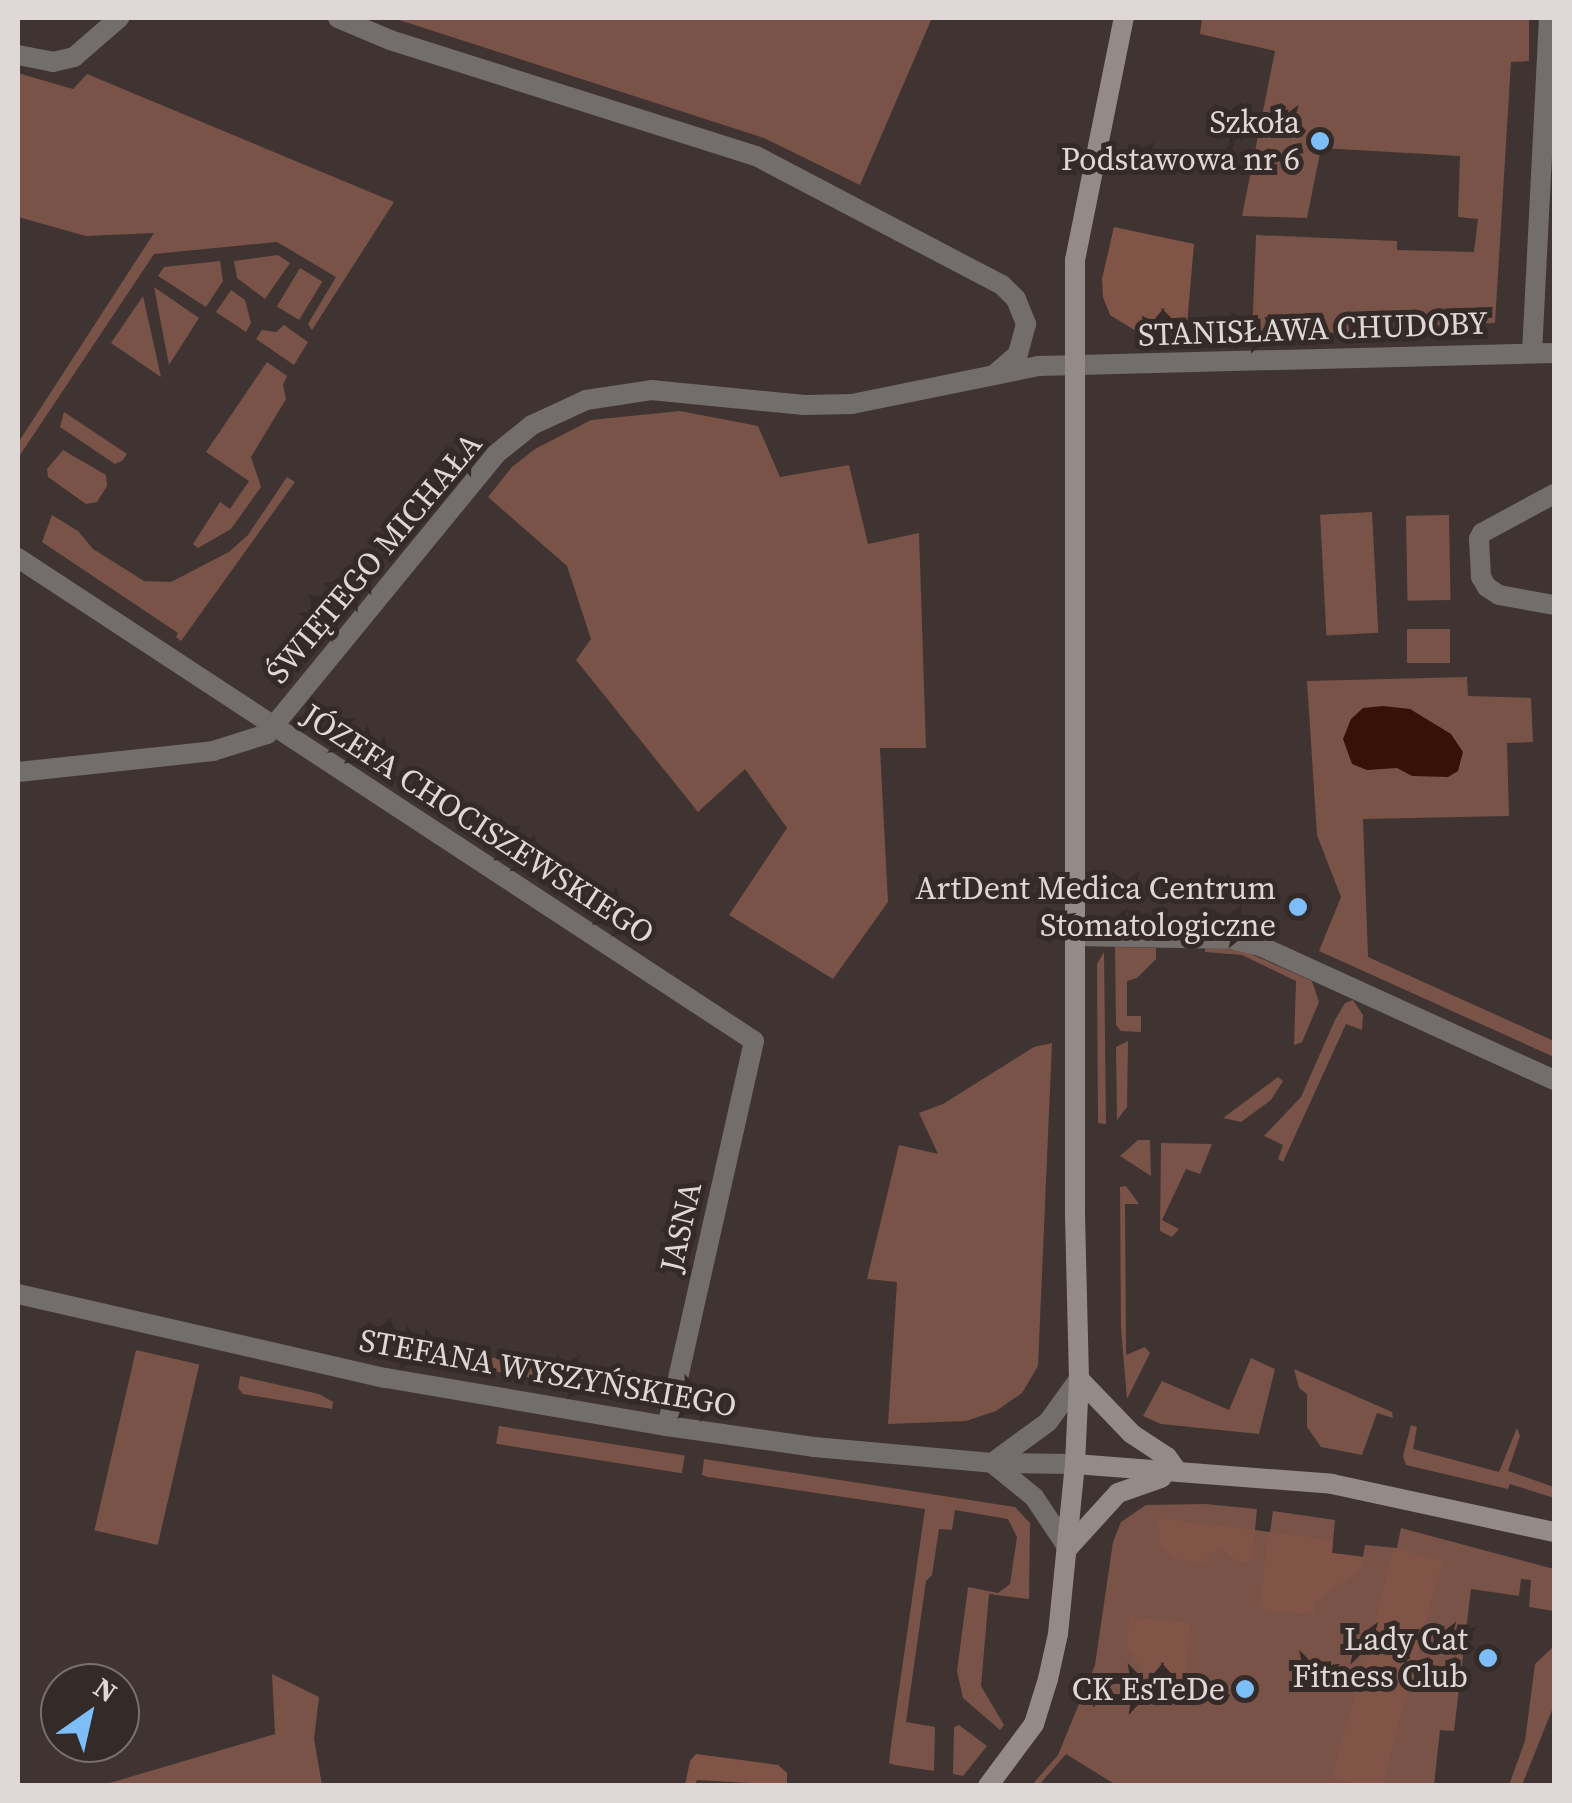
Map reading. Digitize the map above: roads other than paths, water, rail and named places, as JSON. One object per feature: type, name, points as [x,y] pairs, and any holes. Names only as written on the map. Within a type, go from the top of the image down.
[{"type":"street","points":[[18,55],[53,62],[74,57],[119,18]]},
{"type":"street","points":[[338,18],[390,40],[756,156],[1002,286],[1023,312],[1025,340],[1009,365],[993,374]]},
{"type":"street","points":[[988,1786],[1034,1724],[1058,1634],[1075,1464],[1079,1379],[1074,936],[1075,260],[1124,18]]},
{"type":"street","points":[[1532,353],[1549,18]]},
{"type":"street","name":"STANISŁAWA CHUDOBY","points":[[1074,366],[1554,353]]},
{"type":"street","name":"ŚWIĘTEGO MICHAŁA","points":[[18,772],[213,752],[257,740],[274,726],[496,454],[532,425],[586,400],[650,390],[804,406],[852,404],[993,374],[1074,366]]},
{"type":"street","points":[[1554,494],[1482,533],[1479,539],[1481,577],[1487,587],[1499,595],[1554,605]]},
{"type":"street","name":"JÓZEFA CHOCISZEWSKIEGO","points":[[18,558],[754,1042]]},
{"type":"street","points":[[1074,936],[1232,939],[1260,946],[1554,1080]]},
{"type":"street","name":"JASNA","points":[[667,1426],[754,1042]]},
{"type":"street","name":"STEFANA WYSZYŃSKIEGO","points":[[18,1294],[386,1378],[667,1426],[814,1447],[992,1463],[1075,1464]]},
{"type":"street","points":[[1068,1548],[1034,1497],[992,1463],[1048,1422],[1079,1379]]},
{"type":"street","points":[[1079,1379],[1132,1434],[1168,1457],[1177,1471]]},
{"type":"street","points":[[1075,1464],[1332,1484],[1554,1532]]},
{"type":"street","points":[[1068,1548],[1118,1493],[1177,1471]]},
{"type":"place","name":"Szkoła Podstawowa nr 6","points":[[1320,141]]},
{"type":"place","name":"ArtDent Medica Centrum Stomatologiczne","points":[[1298,907]]},
{"type":"place","name":"Lady Cat Fitness Club","points":[[1488,1658]]},
{"type":"place","name":"CK EsTeDe","points":[[1245,1689]]}]
